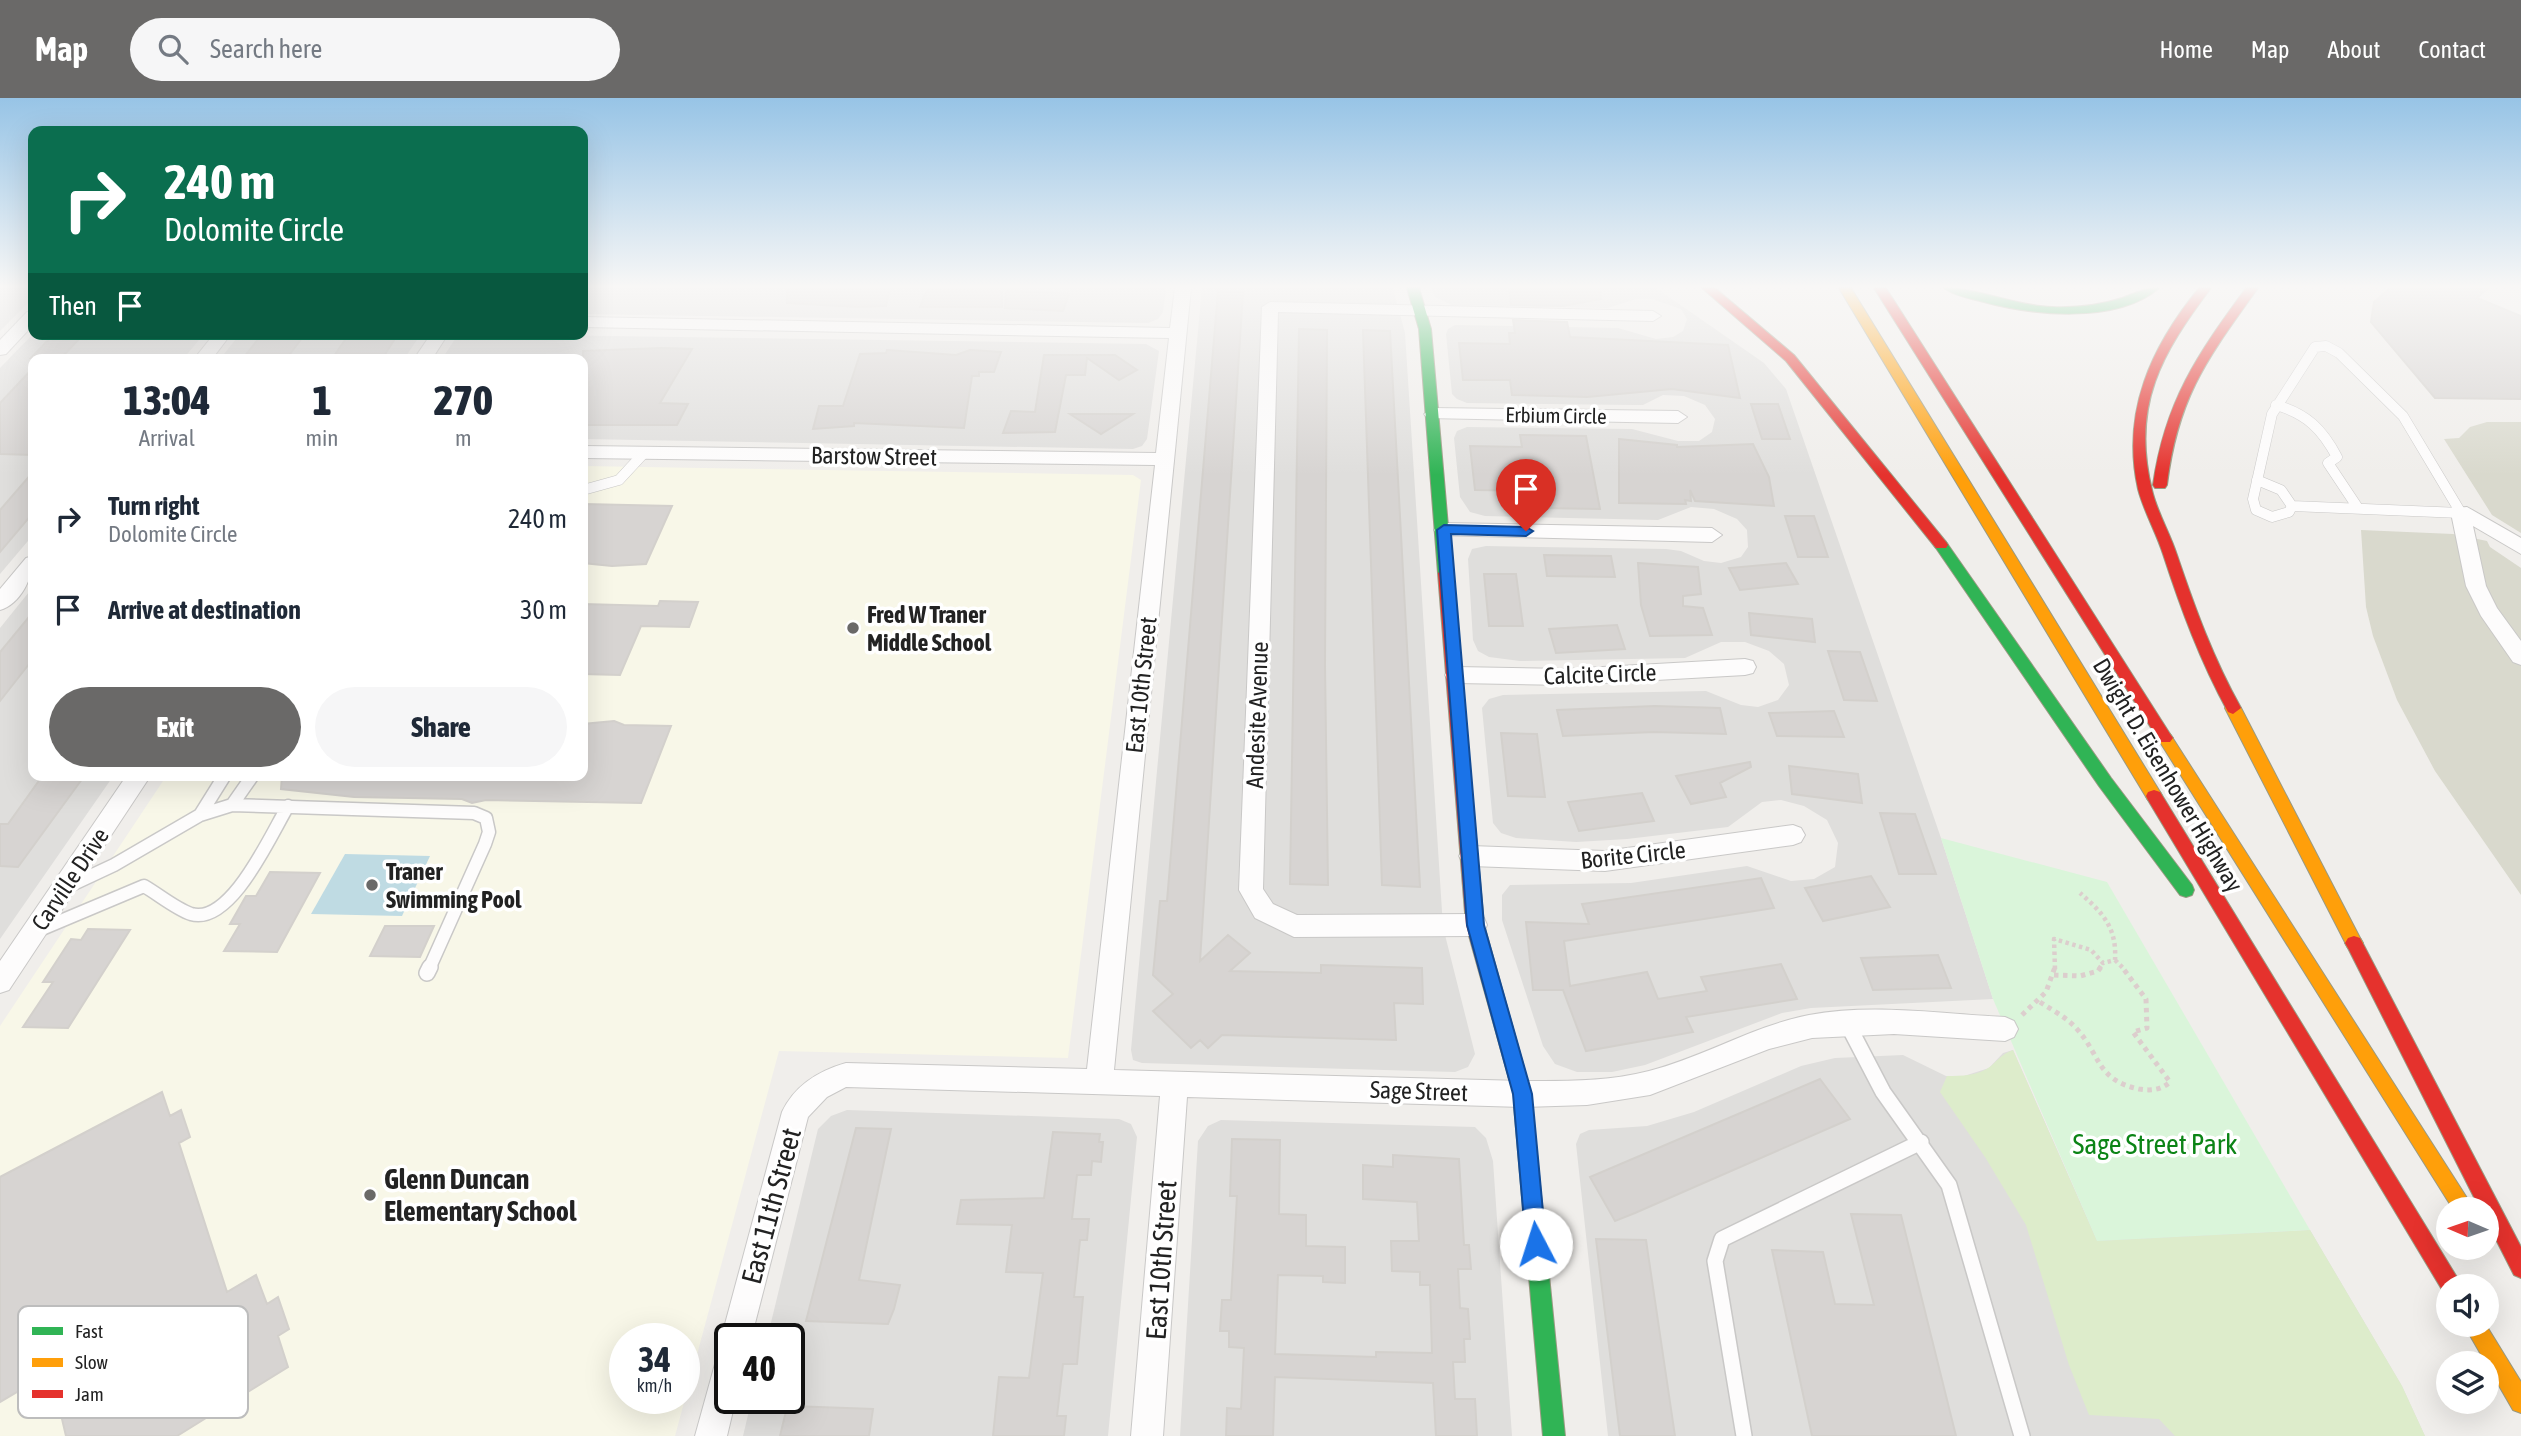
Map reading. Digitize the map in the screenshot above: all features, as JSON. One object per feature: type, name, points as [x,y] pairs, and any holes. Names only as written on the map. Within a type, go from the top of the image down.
[{"type":"main road","points":[[1426,350],[1444,530],[1475,925],[1522,1094],[1554,1436]]},
{"type":"main road","points":[[1782,350],[1929,528],[2105,782],[2193,898]]},
{"type":"main road","name":"Dwight D. Eisenhower Highway","points":[[1884,350],[2444,1274]]},
{"type":"main road","name":"Dwight D. Eisenhower Highway","points":[[1920,350],[2456,1197]]},
{"type":"main road","points":[[2158,350],[2143,388],[2138,419],[2143,477],[2204,652],[2521,1268]]},
{"type":"main road","points":[[2164,536],[2161,470],[2172,411],[2188,377],[2207,350]]},
{"type":"main road","points":[[2209,918],[2271,990]]},
{"type":"main road","points":[[2481,1337],[2521,1402]]},
{"type":"street","name":"East 10th Street","points":[[1099,1082],[1176,350]]},
{"type":"street","name":"Andesite Avenue","points":[[1269,350],[1251,890],[1264,911],[1294,926],[1475,925]]},
{"type":"street","name":"Erbium Circle","points":[[1433,414],[1678,417]]},
{"type":"street","name":"Barstow Street","points":[[588,452],[1166,459]]},
{"type":"street","points":[[2521,547],[2468,513],[2461,513],[2476,586],[2488,611],[2521,657]]},
{"type":"street","points":[[1444,530],[1712,535]]},
{"type":"street","points":[[0,603],[28,569]]},
{"type":"street","name":"Calcite Circle","points":[[1456,675],[1567,677],[1745,667]]},
{"type":"street","name":"Carville Drive","points":[[0,982],[136,781]]},
{"type":"street","name":"Borite Circle","points":[[1471,856],[1605,861],[1793,835]]},
{"type":"street","name":"Sage Street","points":[[824,1083],[846,1075],[1522,1094],[1597,1092],[1649,1083],[1786,1032],[1847,1022],[2005,1028]]},
{"type":"street","name":"East 11th Street","points":[[740,1323],[796,1112],[807,1096],[824,1083]]},
{"type":"street","name":"East 10th Street","points":[[1147,1436],[1174,1084]]},
{"type":"street","points":[[711,1436],[717,1414]]},
{"type":"lane","points":[[2292,506],[2289,512],[2280,517],[2264,516],[2256,510],[2253,499],[2276,405],[2312,350]]},
{"type":"lane","points":[[2336,350],[2403,416],[2461,513]]},
{"type":"lane","points":[[2276,405],[2300,412],[2314,421],[2337,457],[2328,463],[2358,508]]},
{"type":"lane","points":[[588,490],[601,489],[619,482],[633,471],[644,453]]},
{"type":"lane","points":[[2257,480],[2281,489],[2292,506]]},
{"type":"lane","points":[[2292,506],[2461,513]]},
{"type":"lane","points":[[200,815],[221,781]]},
{"type":"lane","points":[[232,805],[249,781]]},
{"type":"lane","points":[[64,888],[114,865],[200,815],[232,805],[474,813],[486,818],[489,832],[427,972]]},
{"type":"lane","points":[[34,932],[144,886],[192,914],[212,914],[233,897],[288,806]]},
{"type":"lane","points":[[1847,1022],[1883,1092],[1949,1185],[2022,1436]]},
{"type":"lane","points":[[1744,1436],[1715,1261],[1722,1239],[1921,1142]]},
{"type":"path","points":[[2080,893],[2106,916],[2118,937],[2115,960]]},
{"type":"path","points":[[2005,1028],[2040,1003],[2053,984],[2058,956],[2054,939],[2091,950],[2103,963]]},
{"type":"path","points":[[2054,975],[2080,976],[2098,971],[2103,963],[2115,960]]},
{"type":"path","points":[[2040,1003],[2076,1028],[2096,1064],[2109,1079],[2129,1087],[2151,1091],[2165,1088],[2170,1082],[2133,1032],[2147,1028],[2151,1014],[2147,1001],[2138,983],[2115,960]]},
{"type":"shaded area","points":[[17,350],[190,350],[187,354],[28,354],[28,541],[0,574],[0,368]]},
{"type":"shaded area","points":[[227,350],[410,350],[407,354],[224,354]]},
{"type":"shaded area","points":[[448,350],[1159,351],[1147,439],[1142,446],[1133,449],[588,439],[588,354],[445,354]]},
{"type":"shaded area","points":[[1196,350],[1406,350],[1443,927],[1475,1054],[1468,1067],[1455,1072],[1142,1063],[1133,1060],[1131,1050]]},
{"type":"shaded area","points":[[1448,350],[1746,350],[1764,363],[1786,389],[1941,838],[1993,999],[1811,1008],[1782,1013],[1645,1065],[1612,1072],[1577,1072],[1555,1064],[1543,1046],[1502,920],[1502,895],[1510,885],[1631,883],[1747,866],[1791,881],[1814,879],[1835,867],[1838,843],[1827,820],[1804,806],[1781,800],[1762,802],[1728,827],[1627,839],[1576,842],[1516,838],[1501,833],[1493,823],[1482,708],[1489,699],[1503,695],[1706,691],[1741,705],[1758,707],[1778,700],[1789,685],[1784,664],[1769,651],[1745,642],[1721,642],[1685,658],[1520,661],[1489,657],[1478,651],[1473,640],[1468,559],[1472,549],[1486,546],[1666,549],[1681,551],[1704,561],[1721,563],[1741,557],[1748,547],[1747,530],[1737,519],[1714,509],[1691,507],[1658,520],[1485,516],[1470,512],[1460,497],[1454,438],[1457,431],[1467,427],[1632,429],[1678,441],[1699,441],[1712,432],[1715,419],[1705,405],[1684,396],[1663,395],[1643,405],[1467,403],[1452,394]]},
{"type":"shaded area","points":[[2487,422],[2521,422],[2521,533],[2492,515],[2444,439],[2459,438],[2470,427]]},
{"type":"shaded area","name":"Fred W Traner Middle School","points":[[588,466],[1133,475],[1141,480],[1068,1058],[779,1051],[700,1343],[700,1323],[609,1323],[609,1414],[681,1414],[675,1436],[0,1436],[0,1026],[163,781],[588,781]]},
{"type":"shaded area","points":[[2361,530],[2453,534],[2487,541],[2490,547],[2521,568],[2521,895],[2435,771],[2397,700],[2373,636],[2366,607]]},
{"type":"shaded area","points":[[28,593],[28,781],[110,781],[0,939],[0,628]]},
{"type":"shaded area","points":[[2013,1050],[2097,1240],[2310,1230],[2402,1386],[2425,1436],[1608,1436],[1576,1144],[1580,1134],[1589,1130],[1647,1126],[1694,1112],[1801,1066],[1835,1058],[1903,1055],[1946,1076],[1964,1076],[1989,1068],[2003,1053]]},
{"type":"shaded area","points":[[847,1110],[1119,1119],[1131,1124],[1137,1137],[1108,1436],[743,1436],[748,1414],[805,1414],[805,1323],[771,1323],[818,1129],[831,1116]]},
{"type":"shaded area","points":[[1221,1120],[1475,1127],[1486,1138],[1493,1161],[1512,1436],[1180,1436],[1198,1141],[1208,1126]]},
{"type":"green space","name":"Sage Street Park","points":[[1941,838],[2107,882],[2310,1230],[2097,1241],[1993,999]]},
{"type":"green space","points":[[2013,1050],[2097,1241],[2310,1230],[2402,1386],[2425,1436],[2175,1436],[2159,1419],[2089,1415],[2069,1365],[2026,1225],[1985,1157],[1940,1092],[1947,1076],[1981,1072]]},
{"type":"water","name":"Traner Swimming Pool","points":[[345,854],[430,856],[402,916],[311,914]]},
{"type":"building","points":[[38,350],[68,350],[65,354],[35,354]]},
{"type":"building","points":[[249,350],[293,350],[290,354],[246,354]]},
{"type":"building","points":[[338,350],[387,350],[385,354],[335,354]]},
{"type":"building","points":[[691,350],[660,403],[688,404],[677,425],[588,425],[588,354],[583,354],[583,351]]},
{"type":"building","points":[[887,350],[893,350],[956,355],[969,350],[1001,352],[994,372],[979,372],[979,376],[972,376],[964,428],[854,423],[854,426],[813,429],[819,406],[843,406],[860,354],[886,353]]},
{"type":"building","points":[[1213,350],[1239,350],[1200,961],[1228,935],[1250,953],[1230,971],[1321,973],[1321,965],[1422,968],[1423,1004],[1394,1003],[1396,1040],[1222,1035],[1208,1048],[1200,1040],[1191,1048],[1153,1011],[1173,994],[1153,975],[1160,901],[1167,901]]},
{"type":"building","points":[[1299,350],[1327,350],[1325,665],[1328,885],[1290,884]]},
{"type":"building","points":[[1364,350],[1391,350],[1420,887],[1382,885]]},
{"type":"building","points":[[1460,350],[1729,350],[1740,398],[1672,389],[1587,397],[1512,395],[1510,380],[1463,380]]},
{"type":"building","points":[[2395,350],[2521,350],[2521,399],[2435,398]]},
{"type":"building","points":[[1044,355],[1115,355],[1137,370],[1119,380],[1087,358],[1085,375],[1066,375],[1055,432],[1003,433],[1011,411],[1035,412]]},
{"type":"building","points":[[28,373],[28,455],[0,454],[0,403]]},
{"type":"building","points":[[1751,404],[1778,404],[1790,439],[1762,439]]},
{"type":"building","points":[[1070,414],[1133,414],[1101,434]]},
{"type":"building","points":[[1520,435],[1586,436],[1600,509],[1539,508],[1536,491],[1475,490],[1470,446],[1522,447]]},
{"type":"building","points":[[1619,439],[1677,447],[1753,444],[1769,477],[1774,506],[1695,501],[1690,490],[1691,501],[1685,500],[1686,504],[1619,503]]},
{"type":"building","points":[[28,478],[28,519],[0,552],[0,510]]},
{"type":"building","points":[[588,504],[672,506],[646,564],[612,566],[588,564]]},
{"type":"building","points":[[1785,516],[1814,516],[1828,557],[1798,557]]},
{"type":"building","points":[[1544,555],[1611,556],[1615,577],[1547,576]]},
{"type":"building","points":[[1638,563],[1698,567],[1701,594],[1683,596],[1683,606],[1703,608],[1712,635],[1650,636],[1641,605]]},
{"type":"building","points":[[1786,563],[1798,584],[1740,590],[1729,568]]},
{"type":"building","points":[[1484,574],[1516,574],[1523,626],[1489,626]]},
{"type":"building","points":[[660,601],[698,602],[689,627],[641,626],[620,675],[588,674],[588,604],[658,606]]},
{"type":"building","points":[[1749,613],[1812,619],[1815,642],[1751,635]]},
{"type":"building","points":[[28,618],[28,665],[0,701],[0,652]]},
{"type":"building","points":[[1617,625],[1625,649],[1556,653],[1549,629]]},
{"type":"building","points":[[1828,651],[1860,652],[1877,701],[1844,700]]},
{"type":"building","points":[[1655,706],[1720,708],[1726,734],[1654,732],[1563,736],[1557,710]]},
{"type":"building","points":[[1834,711],[1844,737],[1777,736],[1769,713]]},
{"type":"building","points":[[614,721],[624,725],[671,726],[641,803],[486,800],[472,803],[462,799],[354,797],[281,789],[282,781],[588,781],[588,724]]},
{"type":"building","points":[[1501,733],[1537,734],[1545,797],[1508,796]]},
{"type":"building","points":[[1750,762],[1751,767],[1720,783],[1726,797],[1691,804],[1676,776]]},
{"type":"building","points":[[1789,766],[1858,774],[1862,803],[1792,794]]},
{"type":"building","points":[[39,781],[81,781],[18,867],[0,866],[0,824],[8,824]]},
{"type":"building","points":[[1642,793],[1654,821],[1579,831],[1568,802]]},
{"type":"building","points":[[1880,813],[1915,814],[1936,874],[1899,874]]},
{"type":"building","points":[[270,872],[320,873],[277,952],[224,951],[240,924],[230,924],[246,896],[256,896]]},
{"type":"building","points":[[1871,876],[1890,907],[1823,921],[1805,888]]},
{"type":"building","points":[[1761,878],[1774,908],[1564,941],[1570,986],[1647,972],[1658,999],[1707,991],[1701,977],[1781,964],[1797,999],[1686,1017],[1693,1032],[1586,1051],[1563,990],[1533,990],[1526,922],[1589,924],[1582,904]]},
{"type":"building","points":[[385,926],[434,926],[420,957],[370,956]]},
{"type":"building","points":[[88,929],[130,930],[68,1028],[23,1027],[53,982],[43,982],[71,939],[81,940]]},
{"type":"building","points":[[1938,955],[1951,988],[1873,990],[1861,958]]},
{"type":"building","points":[[1820,1079],[1850,1119],[1635,1213],[1615,1221],[1590,1177]]},
{"type":"building","points":[[162,1092],[170,1116],[181,1110],[190,1137],[179,1143],[227,1292],[256,1275],[267,1304],[278,1297],[289,1329],[278,1336],[288,1367],[248,1392],[248,1306],[18,1306],[18,1391],[0,1402],[0,1177]]},
{"type":"building","points":[[856,1128],[891,1129],[859,1280],[900,1285],[894,1309],[888,1324],[806,1321]]},
{"type":"building","points":[[1053,1132],[1100,1134],[1099,1142],[1103,1142],[1101,1162],[1092,1161],[1091,1175],[1077,1175],[1072,1219],[1089,1219],[1087,1240],[1080,1240],[1074,1297],[1083,1297],[1077,1364],[1063,1364],[1057,1416],[1066,1416],[1064,1436],[993,1436],[999,1377],[1029,1378],[1043,1273],[1006,1272],[1012,1225],[957,1224],[961,1200],[1044,1198]]},
{"type":"building","points":[[1232,1139],[1280,1140],[1279,1214],[1306,1215],[1306,1246],[1345,1247],[1345,1283],[1323,1282],[1323,1276],[1278,1275],[1275,1354],[1376,1357],[1376,1352],[1432,1353],[1430,1285],[1420,1285],[1420,1272],[1392,1271],[1391,1241],[1419,1241],[1417,1202],[1363,1199],[1363,1165],[1393,1167],[1393,1155],[1459,1159],[1464,1245],[1469,1245],[1471,1269],[1458,1269],[1460,1308],[1468,1309],[1470,1339],[1464,1339],[1465,1362],[1453,1362],[1455,1399],[1475,1399],[1477,1436],[1436,1436],[1433,1383],[1275,1377],[1273,1436],[1226,1436],[1227,1408],[1241,1409],[1244,1348],[1229,1347],[1229,1331],[1220,1331],[1222,1300],[1231,1300],[1237,1196],[1230,1196]]},
{"type":"building","points":[[1851,1214],[1901,1215],[1956,1436],[1812,1436],[1772,1250],[1823,1252],[1835,1304],[1874,1305]]},
{"type":"building","points":[[1596,1239],[1646,1240],[1675,1436],[1620,1436]]},
{"type":"building","points":[[805,1407],[873,1409],[869,1436],[780,1436],[785,1414],[805,1414]]},
{"type":"building","points":[[62,1418],[206,1418],[177,1436],[66,1436]]},
{"type":"traffic: fast","points":[[1427,350],[1445,573]]},
{"type":"traffic: fast","points":[[1941,545],[2105,782],[2186,890]]},
{"type":"traffic: fast","points":[[1517,1075],[1522,1094],[1554,1436]]},
{"type":"traffic: slow","points":[[1883,350],[2154,796]]},
{"type":"traffic: slow","points":[[2233,708],[2354,943]]},
{"type":"traffic: slow","points":[[2165,738],[2456,1197]]},
{"type":"traffic: slow","points":[[2481,1337],[2521,1402]]},
{"type":"traffic: jam","points":[[1781,350],[1941,545]]},
{"type":"traffic: jam","points":[[1920,350],[2165,738]]},
{"type":"traffic: jam","points":[[2163,350],[2149,381],[2142,406],[2139,433],[2145,489],[2193,624],[2209,663],[2233,708]]},
{"type":"traffic: jam","points":[[2160,485],[2164,454],[2179,402],[2207,350]]},
{"type":"traffic: jam","points":[[1445,573],[1475,925],[1517,1075]]},
{"type":"traffic: jam","points":[[2154,796],[2444,1274]]},
{"type":"traffic: jam","points":[[2354,943],[2521,1268]]},
{"type":"place","name":"Fred W Traner Middle School","points":[[853,628]]},
{"type":"place","name":"Traner Swimming Pool","points":[[372,885]]},
{"type":"place","name":"Glenn Duncan Elementary School","points":[[370,1195]]},
{"type":"route","points":[[1526,531],[1444,530],[1475,925],[1522,1094],[1536,1244]]}]
